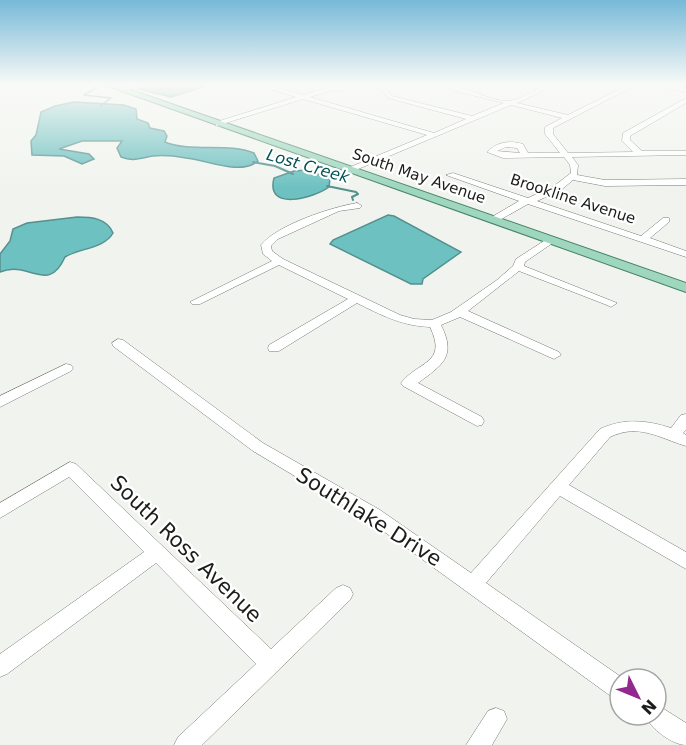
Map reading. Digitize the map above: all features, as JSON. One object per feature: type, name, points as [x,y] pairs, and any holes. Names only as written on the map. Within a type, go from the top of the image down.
[{"type":"main road","name":"South May Avenue","points":[[204,119],[686,288]]},
{"type":"street","points":[[219,124],[235,119]]},
{"type":"street","points":[[378,119],[434,135]]},
{"type":"street","points":[[351,170],[472,119]]},
{"type":"street","points":[[499,222],[532,207],[531,202],[572,177],[576,169],[548,129],[564,119]]},
{"type":"street","points":[[639,153],[626,141],[626,135],[654,119]]},
{"type":"street","points":[[525,155],[686,153]]},
{"type":"street","name":"Brookline Avenue","points":[[450,175],[644,238],[686,254]]},
{"type":"street","points":[[572,177],[607,183],[686,182]]},
{"type":"street","points":[[357,206],[337,209],[274,237],[267,243],[268,254],[404,321],[434,324],[448,320],[518,267],[529,263],[554,241]]},
{"type":"street","points":[[644,238],[666,220]]},
{"type":"street","points":[[196,302],[279,261]]},
{"type":"street","points":[[518,267],[611,303]]},
{"type":"street","points":[[274,348],[357,299]]},
{"type":"street","points":[[459,312],[554,355]]},
{"type":"street","points":[[434,324],[442,338],[444,349],[441,356],[408,383],[477,422]]},
{"type":"street","name":"Southlake Drive","points":[[118,343],[258,447],[374,515],[608,680]]},
{"type":"street","points":[[0,402],[66,368]]},
{"type":"street","points":[[473,584],[600,436],[617,427],[642,426],[680,438],[686,419]]},
{"type":"street","name":"South Ross Avenue","points":[[0,511],[70,468],[270,663]]},
{"type":"street","points":[[558,487],[686,561]]},
{"type":"street","points":[[0,667],[156,553]]},
{"type":"street","points":[[186,745],[343,594]]},
{"type":"street","points":[[478,745],[496,720]]},
{"type":"street","points":[[668,723],[686,736]]},
{"type":"water","points":[[40,119],[137,119],[148,123],[150,128],[164,131],[167,136],[165,142],[187,147],[244,150],[254,153],[258,161],[251,165],[233,167],[169,156],[129,159],[121,157],[117,148],[122,141],[82,141],[59,149],[89,154],[94,159],[82,164],[64,156],[32,155],[31,141],[36,135]]},
{"type":"water","points":[[306,170],[330,178],[329,187],[303,198],[283,199],[277,195],[273,189],[274,178],[294,171]]},
{"type":"water","points":[[388,215],[394,216],[461,252],[423,279],[422,284],[411,284],[330,244],[333,240]]},
{"type":"water","points":[[77,217],[103,221],[113,233],[98,245],[65,257],[59,268],[52,274],[45,275],[11,269],[0,272],[0,254],[10,241],[13,229],[27,223]]},
{"type":"waterway","name":"Lost Creek","points":[[253,162],[275,166],[293,174]]},
{"type":"waterway","name":"Lost Creek","points":[[327,186],[356,192],[358,194],[352,197],[353,200]]}]
